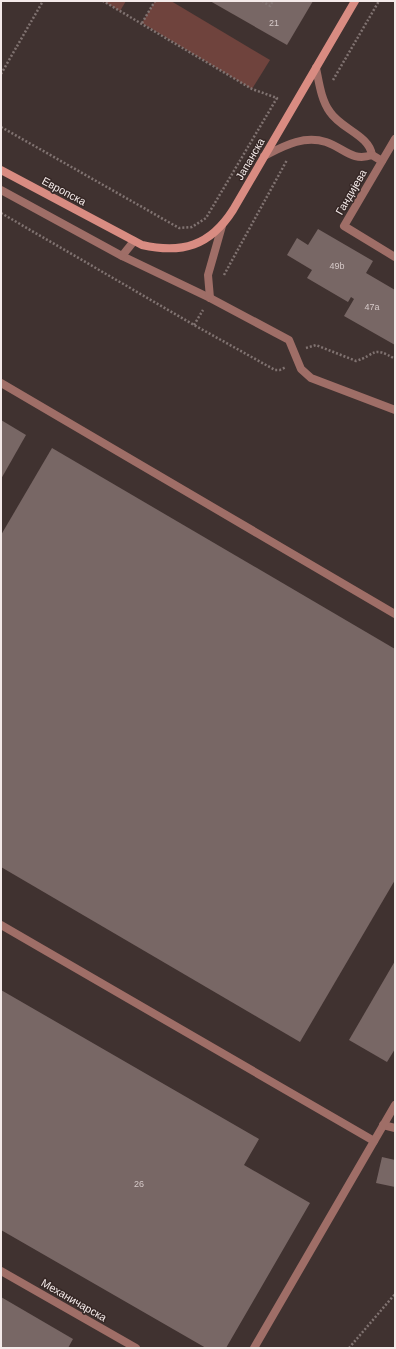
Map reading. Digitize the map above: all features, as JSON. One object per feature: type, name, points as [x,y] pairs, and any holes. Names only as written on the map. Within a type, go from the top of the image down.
[{"type":"street","name":"Јапанска","points":[[115,232],[134,241],[158,248],[175,249],[191,246],[207,239],[222,226],[355,1]]},
{"type":"street","name":"Европска","points":[[1,170],[115,232]]},
{"type":"lane","points":[[316,68],[323,98],[329,112],[336,120],[367,142],[371,149],[372,155]]},
{"type":"lane","name":"Гандијева","points":[[395,139],[344,226],[395,257]]},
{"type":"lane","points":[[264,156],[290,142],[298,140],[325,142],[357,158],[372,155],[382,161]]},
{"type":"lane","points":[[1,190],[122,256],[210,298],[289,340],[301,369],[311,378],[395,410]]},
{"type":"lane","points":[[210,298],[208,275],[222,226]]},
{"type":"lane","points":[[122,256],[134,241]]},
{"type":"lane","points":[[1,383],[395,614]]},
{"type":"lane","points":[[1,925],[374,1141]]},
{"type":"lane","points":[[254,1348],[395,1105]]},
{"type":"lane","points":[[383,1125],[395,1128]]},
{"type":"lane","name":"Механичарска","points":[[1,1271],[136,1348]]},
{"type":"path","points":[[1,74],[43,1]]},
{"type":"path","points":[[1,127],[179,228],[192,227],[206,218],[277,98],[252,89],[103,1]]},
{"type":"path","points":[[142,23],[154,1]]},
{"type":"path","points":[[262,1],[270,6],[273,1]]},
{"type":"path","points":[[323,98],[379,1]]},
{"type":"path","points":[[222,278],[298,140]]},
{"type":"path","points":[[1,213],[274,370],[280,370],[286,367],[307,347],[316,345],[356,361],[375,351],[383,352],[395,359]]},
{"type":"path","points":[[194,325],[210,298]]},
{"type":"path","points":[[348,1348],[395,1294]]},
{"type":"shaded area","points":[[103,1],[126,1],[120,11]]},
{"type":"shaded area","points":[[155,1],[171,1],[270,60],[252,89],[142,23]]},
{"type":"building","points":[[210,1],[313,1],[287,45]]},
{"type":"building","points":[[318,229],[373,261],[366,273],[395,290],[395,345],[344,316],[354,299],[351,297],[348,302],[307,278],[312,270],[287,255],[297,238],[308,245]]},
{"type":"building","points":[[1,420],[26,435],[1,479]]},
{"type":"building","points":[[52,448],[395,649],[395,880],[300,1042],[1,867],[1,535]]},
{"type":"building","points":[[395,961],[395,1049],[387,1062],[349,1040]]},
{"type":"building","points":[[1,990],[259,1139],[244,1165],[310,1203],[226,1348],[206,1348],[1,1230]]},
{"type":"building","points":[[382,1157],[395,1160],[395,1187],[376,1183]]},
{"type":"building","points":[[1,1297],[73,1339],[68,1348],[1,1348]]}]
